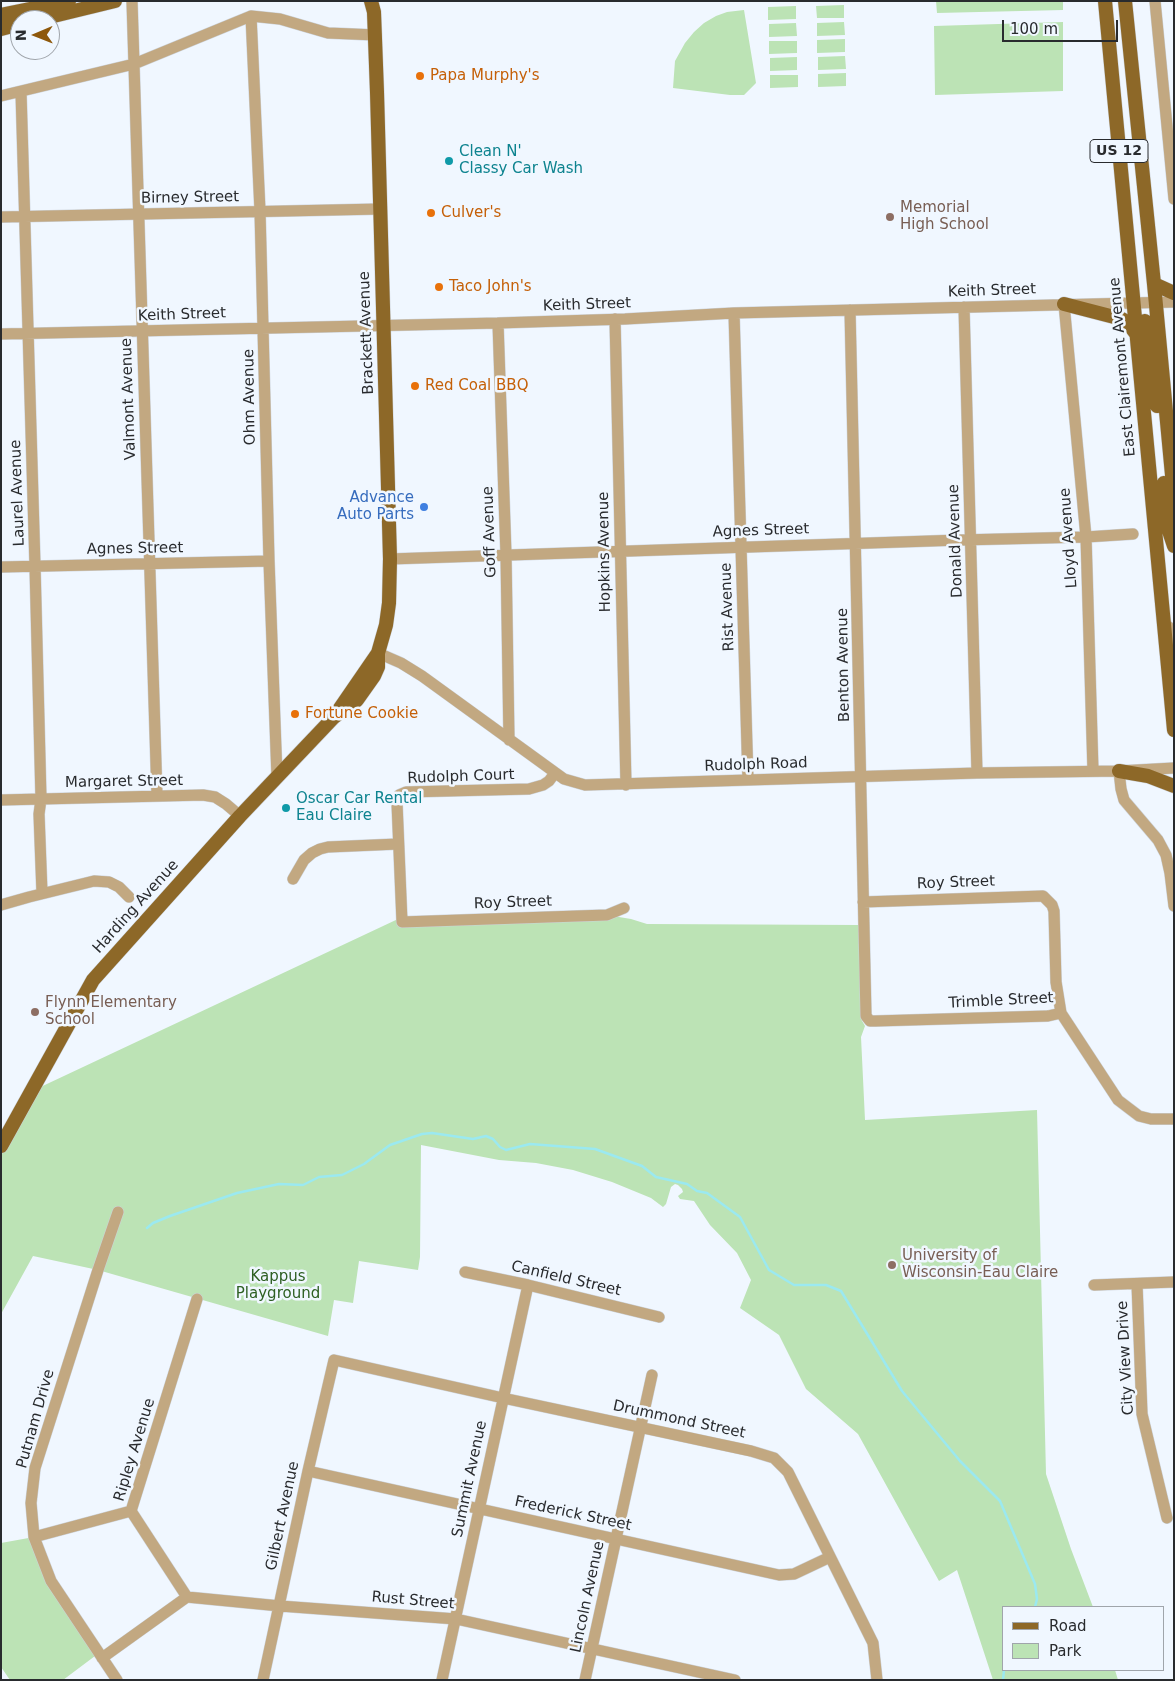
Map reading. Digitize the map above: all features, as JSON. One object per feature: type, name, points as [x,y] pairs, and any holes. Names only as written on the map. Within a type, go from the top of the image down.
[{"type":"main road","points":[[1,15],[69,1]]},
{"type":"main road","points":[[60,15],[115,1]]},
{"type":"main road","name":"East Clairemont Avenue","points":[[1105,1],[1174,730]]},
{"type":"main road","points":[[1117,1],[1129,33]]},
{"type":"main road","name":"US 12","points":[[1125,1],[1174,496]]},
{"type":"main road","name":"Brackett Avenue","points":[[374,5],[390,559],[388,614],[378,653]]},
{"type":"main road","points":[[1122,176],[1130,203],[1141,290],[1148,298],[1156,301]]},
{"type":"main road","points":[[1154,284],[1174,294]]},
{"type":"main road","points":[[1134,302],[1143,311],[1145,321],[1150,368],[1156,397],[1169,531],[1174,546]]},
{"type":"main road","points":[[1064,304],[1122,320],[1137,335]]},
{"type":"main road","name":"Harding Avenue","points":[[1,1146],[93,980],[240,816],[334,717],[378,653]]},
{"type":"main road","points":[[1119,771],[1148,776],[1174,786]]},
{"type":"street","name":"Valmont Avenue","points":[[132,1],[157,796]]},
{"type":"street","points":[[1155,1],[1174,199]]},
{"type":"street","points":[[1,96],[134,64],[251,16],[280,19],[328,33],[376,35]]},
{"type":"street","name":"Ohm Avenue","points":[[251,16],[260,211],[269,561],[277,777]]},
{"type":"street","name":"Laurel Avenue","points":[[21,92],[35,566],[42,893]]},
{"type":"street","name":"Birney Street","points":[[1,217],[380,209]]},
{"type":"street","name":"Keith Street","points":[[1,334],[498,323],[734,313],[1174,302]]},
{"type":"street","name":"Lloyd Avenue","points":[[1064,304],[1086,537],[1093,770]]},
{"type":"street","name":"Donald Avenue","points":[[964,307],[978,773]]},
{"type":"street","name":"Benton Avenue","points":[[850,310],[863,902],[866,1014],[868,1019]]},
{"type":"street","name":"Rist Avenue","points":[[734,313],[748,780]]},
{"type":"street","name":"Hopkins Avenue","points":[[614,319],[626,785]]},
{"type":"street","name":"Goff Avenue","points":[[498,323],[506,555],[509,740]]},
{"type":"street","name":"Agnes Street","points":[[390,559],[1133,534]]},
{"type":"street","name":"Agnes Street","points":[[1,567],[269,561]]},
{"type":"street","points":[[1162,598],[1174,645]]},
{"type":"street","name":"Rudolph Road","points":[[378,653],[413,670],[555,773],[571,782],[586,785],[1174,768]]},
{"type":"street","points":[[1119,771],[1122,793],[1127,805],[1151,832],[1166,855],[1174,906]]},
{"type":"street","name":"Rudolph Court","points":[[402,922],[397,803],[399,795],[406,792],[529,789],[543,785],[555,773]]},
{"type":"street","name":"Margaret Street","points":[[1,800],[203,795],[215,798],[226,804],[240,816]]},
{"type":"street","points":[[293,879],[304,860],[320,849],[398,844]]},
{"type":"street","points":[[1,905],[94,881],[108,882],[119,887],[129,897]]},
{"type":"street","name":"Roy Street","points":[[863,902],[1043,896],[1052,904],[1054,910],[1056,982],[1061,1013]]},
{"type":"street","name":"Roy Street","points":[[402,922],[607,915],[624,908]]},
{"type":"street","name":"Trimble Street","points":[[868,1019],[875,1021],[1038,1016],[1061,1013],[1118,1100],[1139,1116],[1152,1119],[1174,1119]]},
{"type":"street","name":"Putnam Drive","points":[[117,1680],[51,1581],[34,1537],[31,1503],[35,1468],[118,1212]]},
{"type":"street","name":"Canfield Street","points":[[465,1272],[528,1285],[659,1317]]},
{"type":"street","points":[[1094,1285],[1174,1282]]},
{"type":"street","name":"City View Drive","points":[[1137,1284],[1142,1414],[1167,1518]]},
{"type":"street","name":"Summit Avenue","points":[[442,1680],[528,1285]]},
{"type":"street","name":"Ripley Avenue","points":[[187,1597],[131,1511],[197,1299]]},
{"type":"street","name":"Drummond Street","points":[[334,1360],[751,1451],[774,1458],[788,1472],[873,1643],[877,1680]]},
{"type":"street","name":"Gilbert Avenue","points":[[263,1680],[334,1360]]},
{"type":"street","name":"Lincoln Avenue","points":[[585,1680],[652,1375]]},
{"type":"street","name":"Frederick Street","points":[[308,1471],[779,1574],[794,1574],[830,1558]]},
{"type":"street","points":[[34,1537],[131,1511]]},
{"type":"street","points":[[102,1658],[187,1597]]},
{"type":"street","name":"Rust Street","points":[[187,1597],[280,1606],[456,1618],[719,1678],[735,1680]]},
{"type":"green space","points":[[936,1],[1063,1],[1063,10],[937,13]]},
{"type":"green space","points":[[844,5],[844,18],[817,18],[816,6]]},
{"type":"green space","points":[[796,6],[796,19],[768,20],[768,7]]},
{"type":"green space","points":[[744,10],[756,83],[744,95],[673,88],[675,61],[694,32],[716,16],[727,12]]},
{"type":"green space","points":[[844,22],[845,35],[817,36],[817,23]]},
{"type":"green space","points":[[1063,22],[1063,91],[935,95],[934,26]]},
{"type":"green space","points":[[796,23],[797,36],[769,37],[769,24]]},
{"type":"green space","points":[[845,39],[845,52],[817,53],[817,40]]},
{"type":"green space","points":[[769,41],[797,41],[797,53],[769,54]]},
{"type":"green space","points":[[845,56],[846,69],[818,70],[818,57]]},
{"type":"green space","points":[[797,57],[797,70],[770,71],[770,58]]},
{"type":"green space","points":[[846,73],[846,86],[818,87],[818,74]]},
{"type":"green space","points":[[770,75],[798,75],[798,87],[770,88]]},
{"type":"green space","name":"University of Wisconsin-Eau Claire","points":[[607,915],[647,924],[859,925],[861,1019],[865,1026],[861,1037],[865,1120],[1037,1110],[1046,1474],[1093,1606],[1002,1606],[1002,1671],[1115,1671],[1118,1680],[993,1680],[957,1570],[939,1581],[858,1434],[806,1389],[779,1335],[740,1308],[751,1280],[737,1253],[710,1225],[694,1201],[680,1199],[678,1196],[683,1192],[682,1189],[675,1184],[671,1187],[666,1204],[663,1207],[651,1198],[612,1182],[573,1170],[536,1163],[499,1160],[421,1145],[420,1257],[418,1270],[359,1261],[353,1303],[334,1300],[328,1336],[98,1270],[33,1256],[1,1314],[1,1146],[32,1091],[398,919]]},
{"type":"green space","points":[[34,1537],[51,1581],[99,1653],[63,1680],[10,1680],[1,1667],[1,1543]]},
{"type":"waterway","points":[[147,1228],[153,1223],[170,1216],[237,1193],[279,1184],[303,1185],[319,1177],[342,1175],[364,1164],[390,1145],[422,1134],[432,1133],[473,1139],[486,1136],[493,1139],[500,1147],[506,1150],[530,1144],[595,1149],[642,1166],[656,1177],[687,1184],[697,1191],[707,1193],[740,1217],[769,1270],[794,1285],[826,1285],[841,1291],[902,1391],[960,1461],[1000,1501],[1035,1584],[1037,1599],[1035,1606]]},
{"type":"waterway","points":[[1003,1680],[1004,1671]]},
{"type":"place","name":"Papa Murphy's","points":[[420,76]]},
{"type":"place","name":"Clean N' Classy Car Wash","points":[[449,161]]},
{"type":"place","name":"Culver's","points":[[431,213]]},
{"type":"place","name":"Memorial High School","points":[[890,217]]},
{"type":"place","name":"Taco John's","points":[[439,287]]},
{"type":"place","name":"Red Coal BBQ","points":[[415,386]]},
{"type":"place","name":"Advance Auto Parts","points":[[424,507]]},
{"type":"place","name":"Fortune Cookie","points":[[295,714]]},
{"type":"place","name":"Oscar Car Rental Eau Claire","points":[[286,808]]},
{"type":"place","name":"Flynn Elementary School","points":[[35,1012]]},
{"type":"place","name":"University of Wisconsin-Eau Claire","points":[[892,1265]]},
{"type":"park label","name":"Kappus Playground","points":[[278,1286]]}]
